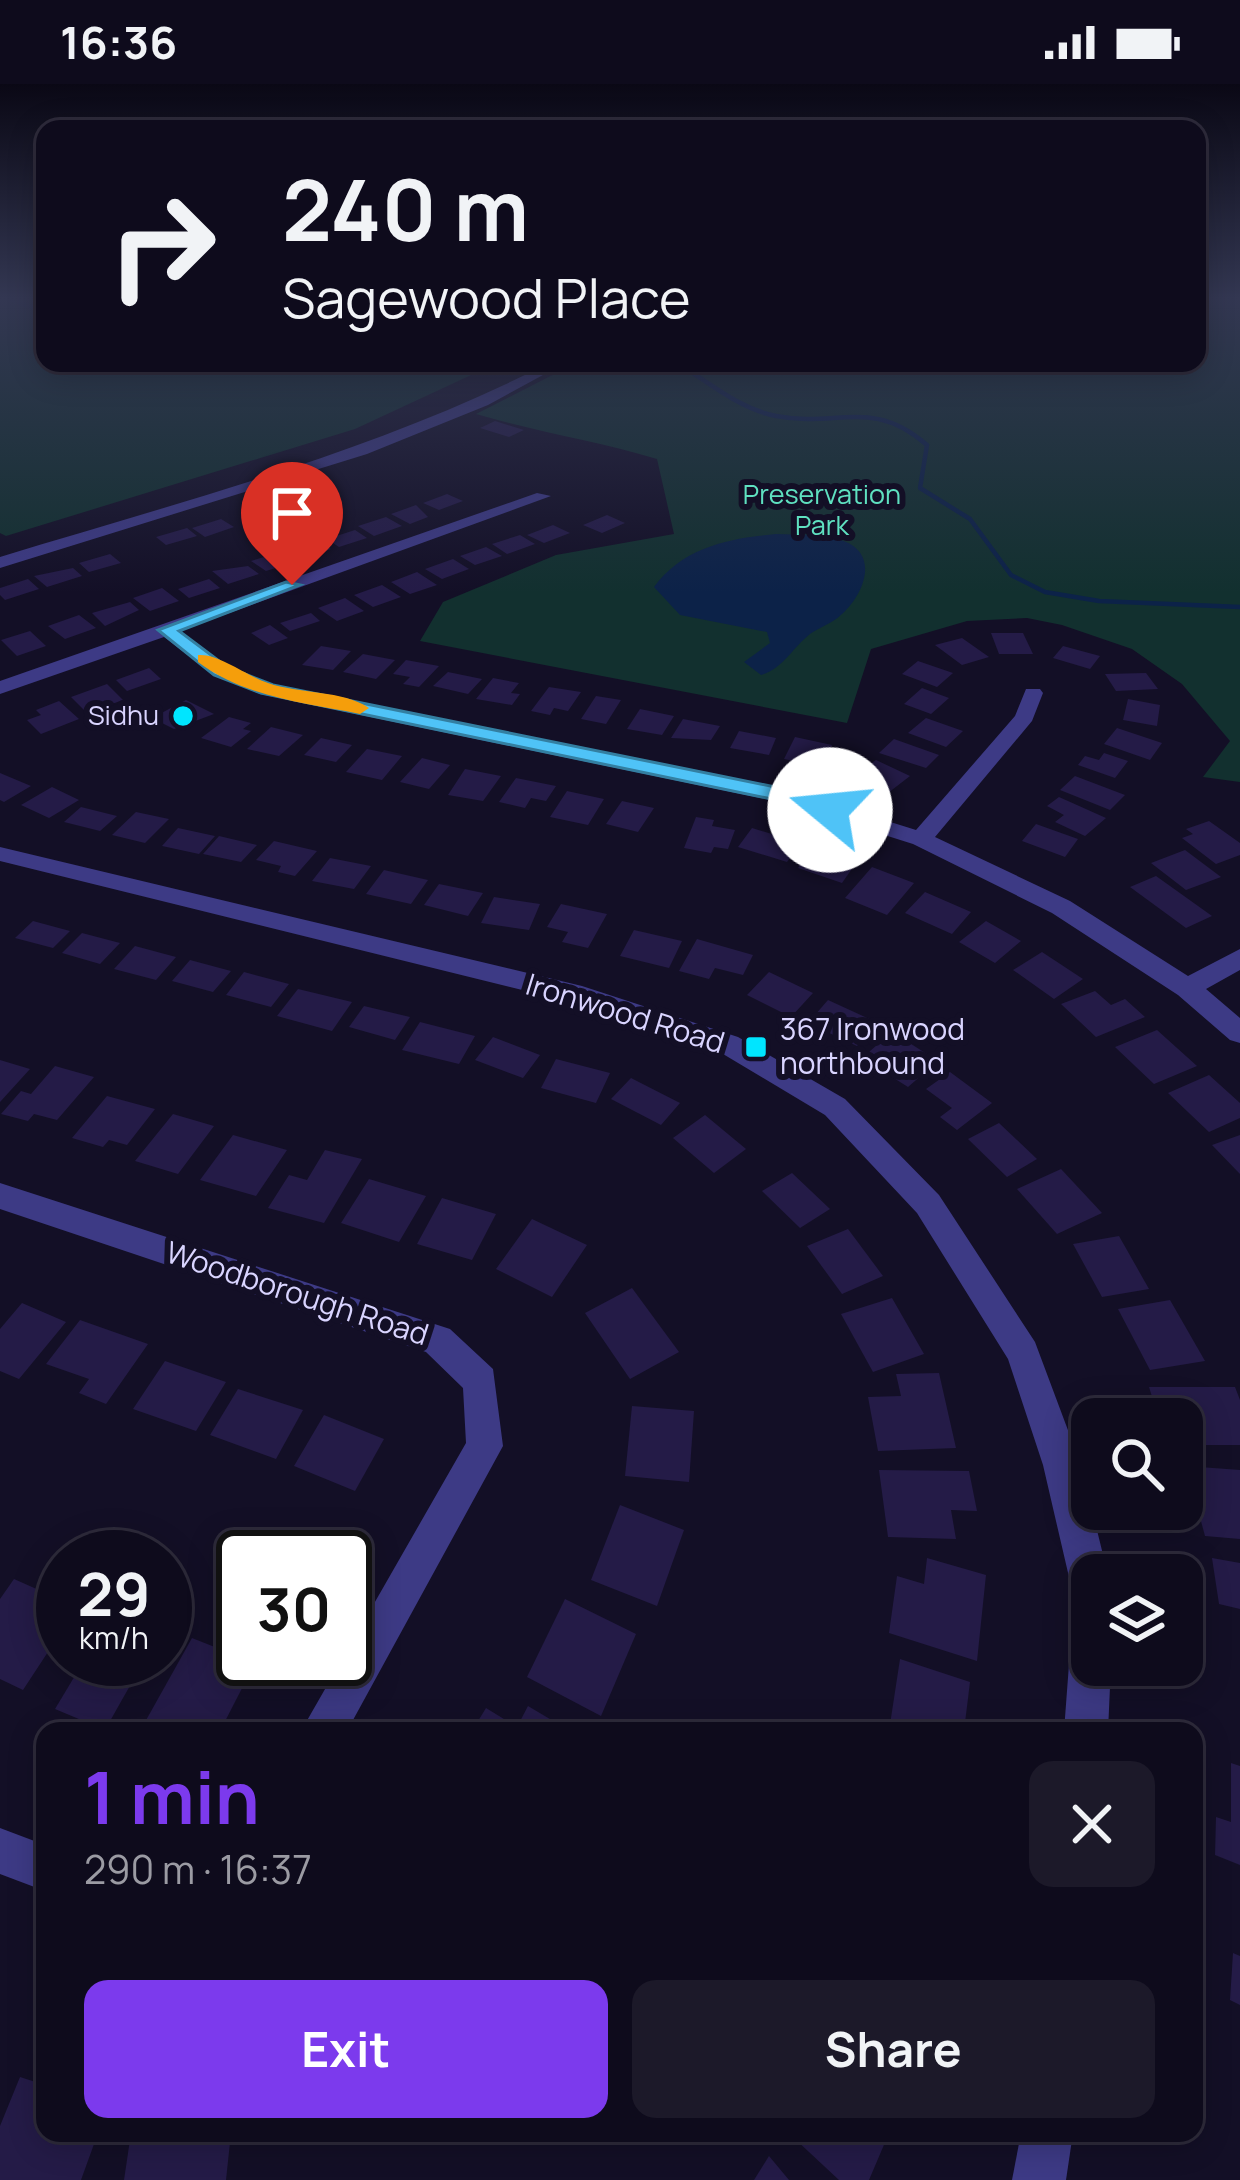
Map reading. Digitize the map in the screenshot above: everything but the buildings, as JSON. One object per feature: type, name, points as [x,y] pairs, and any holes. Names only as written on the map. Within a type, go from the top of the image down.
[{"type":"street","points":[[0,548],[319,453],[459,398]]},
{"type":"street","points":[[0,563],[362,451],[491,398]]},
{"type":"street","points":[[0,688],[543,496]]},
{"type":"street","points":[[166,630],[221,671],[268,689],[785,796],[921,839],[1061,907],[1186,988],[1240,1033]]},
{"type":"street","points":[[921,839],[1024,717],[1033,693]]},
{"type":"street","name":"Ironwood Road","points":[[0,854],[572,993],[728,1044],[835,1107],[928,1204],[1023,1353],[1062,1466],[1083,1554]]},
{"type":"street","points":[[1186,988],[1240,958]]},
{"type":"street","name":"Woodborough Road","points":[[0,1196],[438,1340],[480,1381],[485,1446],[328,1722]]},
{"type":"street","points":[[1087,1722],[1089,1686]]},
{"type":"street","points":[[0,1851],[36,1865]]},
{"type":"street","points":[[1039,2180],[1045,2142]]},
{"type":"green space","points":[[0,398],[422,398],[355,429],[6,536],[0,533]]},
{"type":"green space","name":"Preservation Park","points":[[508,398],[1240,398],[1240,782],[1203,777],[1230,741],[1182,684],[1132,649],[1027,618],[967,621],[871,649],[847,723],[420,641],[443,602],[556,555],[674,534],[657,459],[476,414]]},
{"type":"water","points":[[776,534],[841,540],[861,554],[865,574],[857,596],[842,614],[761,675],[744,662],[770,643],[767,632],[680,615],[654,587],[679,562],[709,547]]},
{"type":"waterway","points":[[732,398],[776,416],[871,418],[907,430],[927,445],[920,488],[970,519],[1011,575],[1045,592],[1099,601],[1240,607]]},
{"type":"slow traffic","points":[[204,659],[221,671],[268,689],[360,708]]},
{"type":"place","name":"Sidhu","points":[[183,716]]},
{"type":"place","name":"367 Ironwood northbound","points":[[756,1047]]},
{"type":"route","points":[[292,585],[166,630],[221,671],[268,689],[785,796],[830,810]]}]
